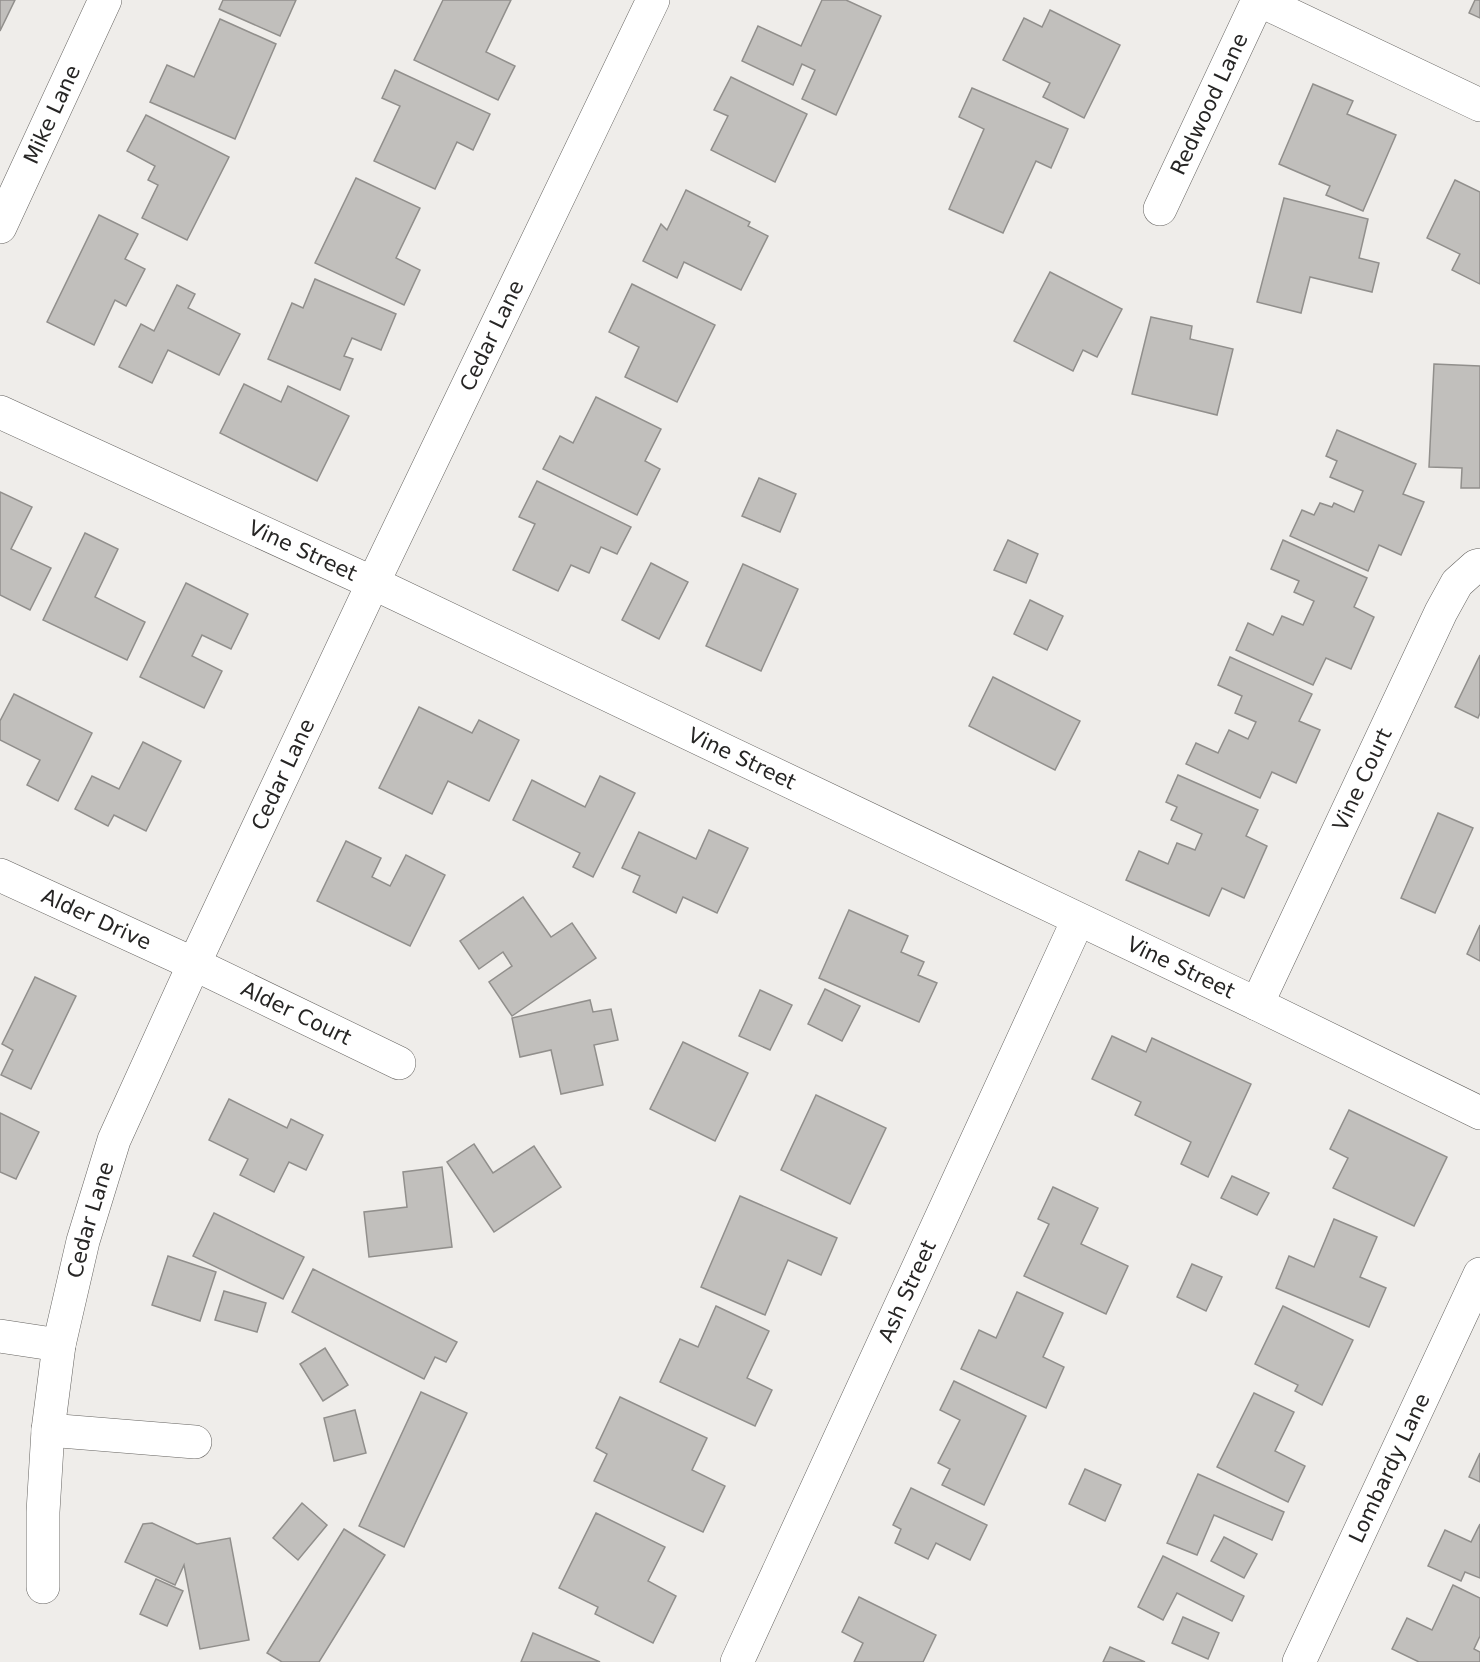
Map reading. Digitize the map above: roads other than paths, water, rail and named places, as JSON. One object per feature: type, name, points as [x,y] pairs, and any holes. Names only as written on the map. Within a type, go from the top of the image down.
[{"type":"street","name":"Mike Lane","points":[[0,227],[105,0]]},
{"type":"street","name":"Cedar Lane","points":[[43,1587],[43,1512],[48,1430],[59,1345],[83,1241],[114,1140],[373,583],[653,0]]},
{"type":"street","points":[[1258,0],[1480,105]]},
{"type":"street","name":"Redwood Lane","points":[[1160,209],[1258,0]]},
{"type":"street","name":"Vine Street","points":[[0,412],[373,583],[1257,1004],[1480,1113]]},
{"type":"street","name":"Vine Court","points":[[1257,1004],[1441,612],[1457,583],[1476,566],[1480,566]]},
{"type":"street","name":"Alder Drive","points":[[0,875],[194,964]]},
{"type":"street","name":"Ash Street","points":[[737,1662],[1078,920]]},
{"type":"street","name":"Alder Court","points":[[194,964],[399,1063]]},
{"type":"street","name":"Lombardy Lane","points":[[1299,1662],[1480,1274]]},
{"type":"street","points":[[0,1336],[59,1345]]},
{"type":"street","points":[[48,1430],[195,1442]]}]
